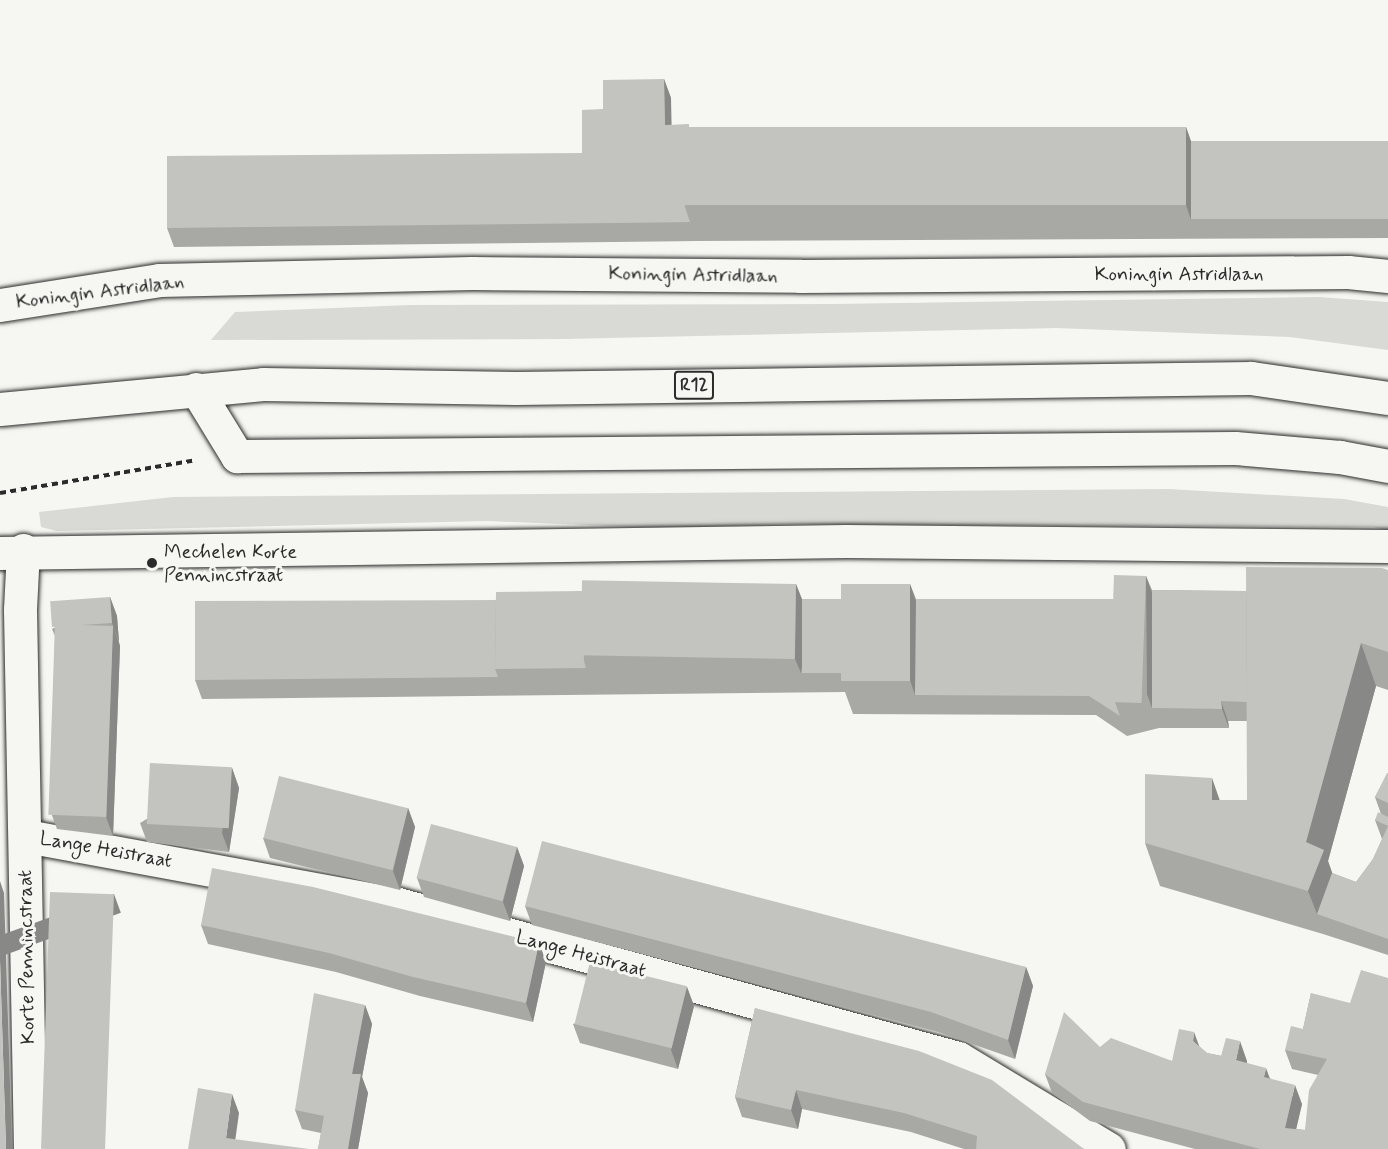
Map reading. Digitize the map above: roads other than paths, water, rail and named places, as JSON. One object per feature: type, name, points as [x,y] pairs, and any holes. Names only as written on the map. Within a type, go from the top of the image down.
[{"type":"street","name":"Koningin Astridlaan","points":[[0,305],[159,280],[461,273],[812,276],[1348,272],[1388,276]]},
{"type":"street","name":"R12","points":[[0,409],[263,384],[516,388],[1251,378],[1388,398]]},
{"type":"street","points":[[196,389],[237,456],[1235,448],[1340,457],[1388,466]]},
{"type":"street","points":[[11,552],[846,541],[1388,546]]},
{"type":"street","name":"Korte Pennincstraat","points":[[11,552],[20,610],[13,841],[30,1149]]},
{"type":"street","name":"Lange Heistraat","points":[[13,841],[398,904],[958,1058],[1109,1149]]},
{"type":"place","name":"Mechelen Korte Pennincstraat","points":[[152,563]]}]
